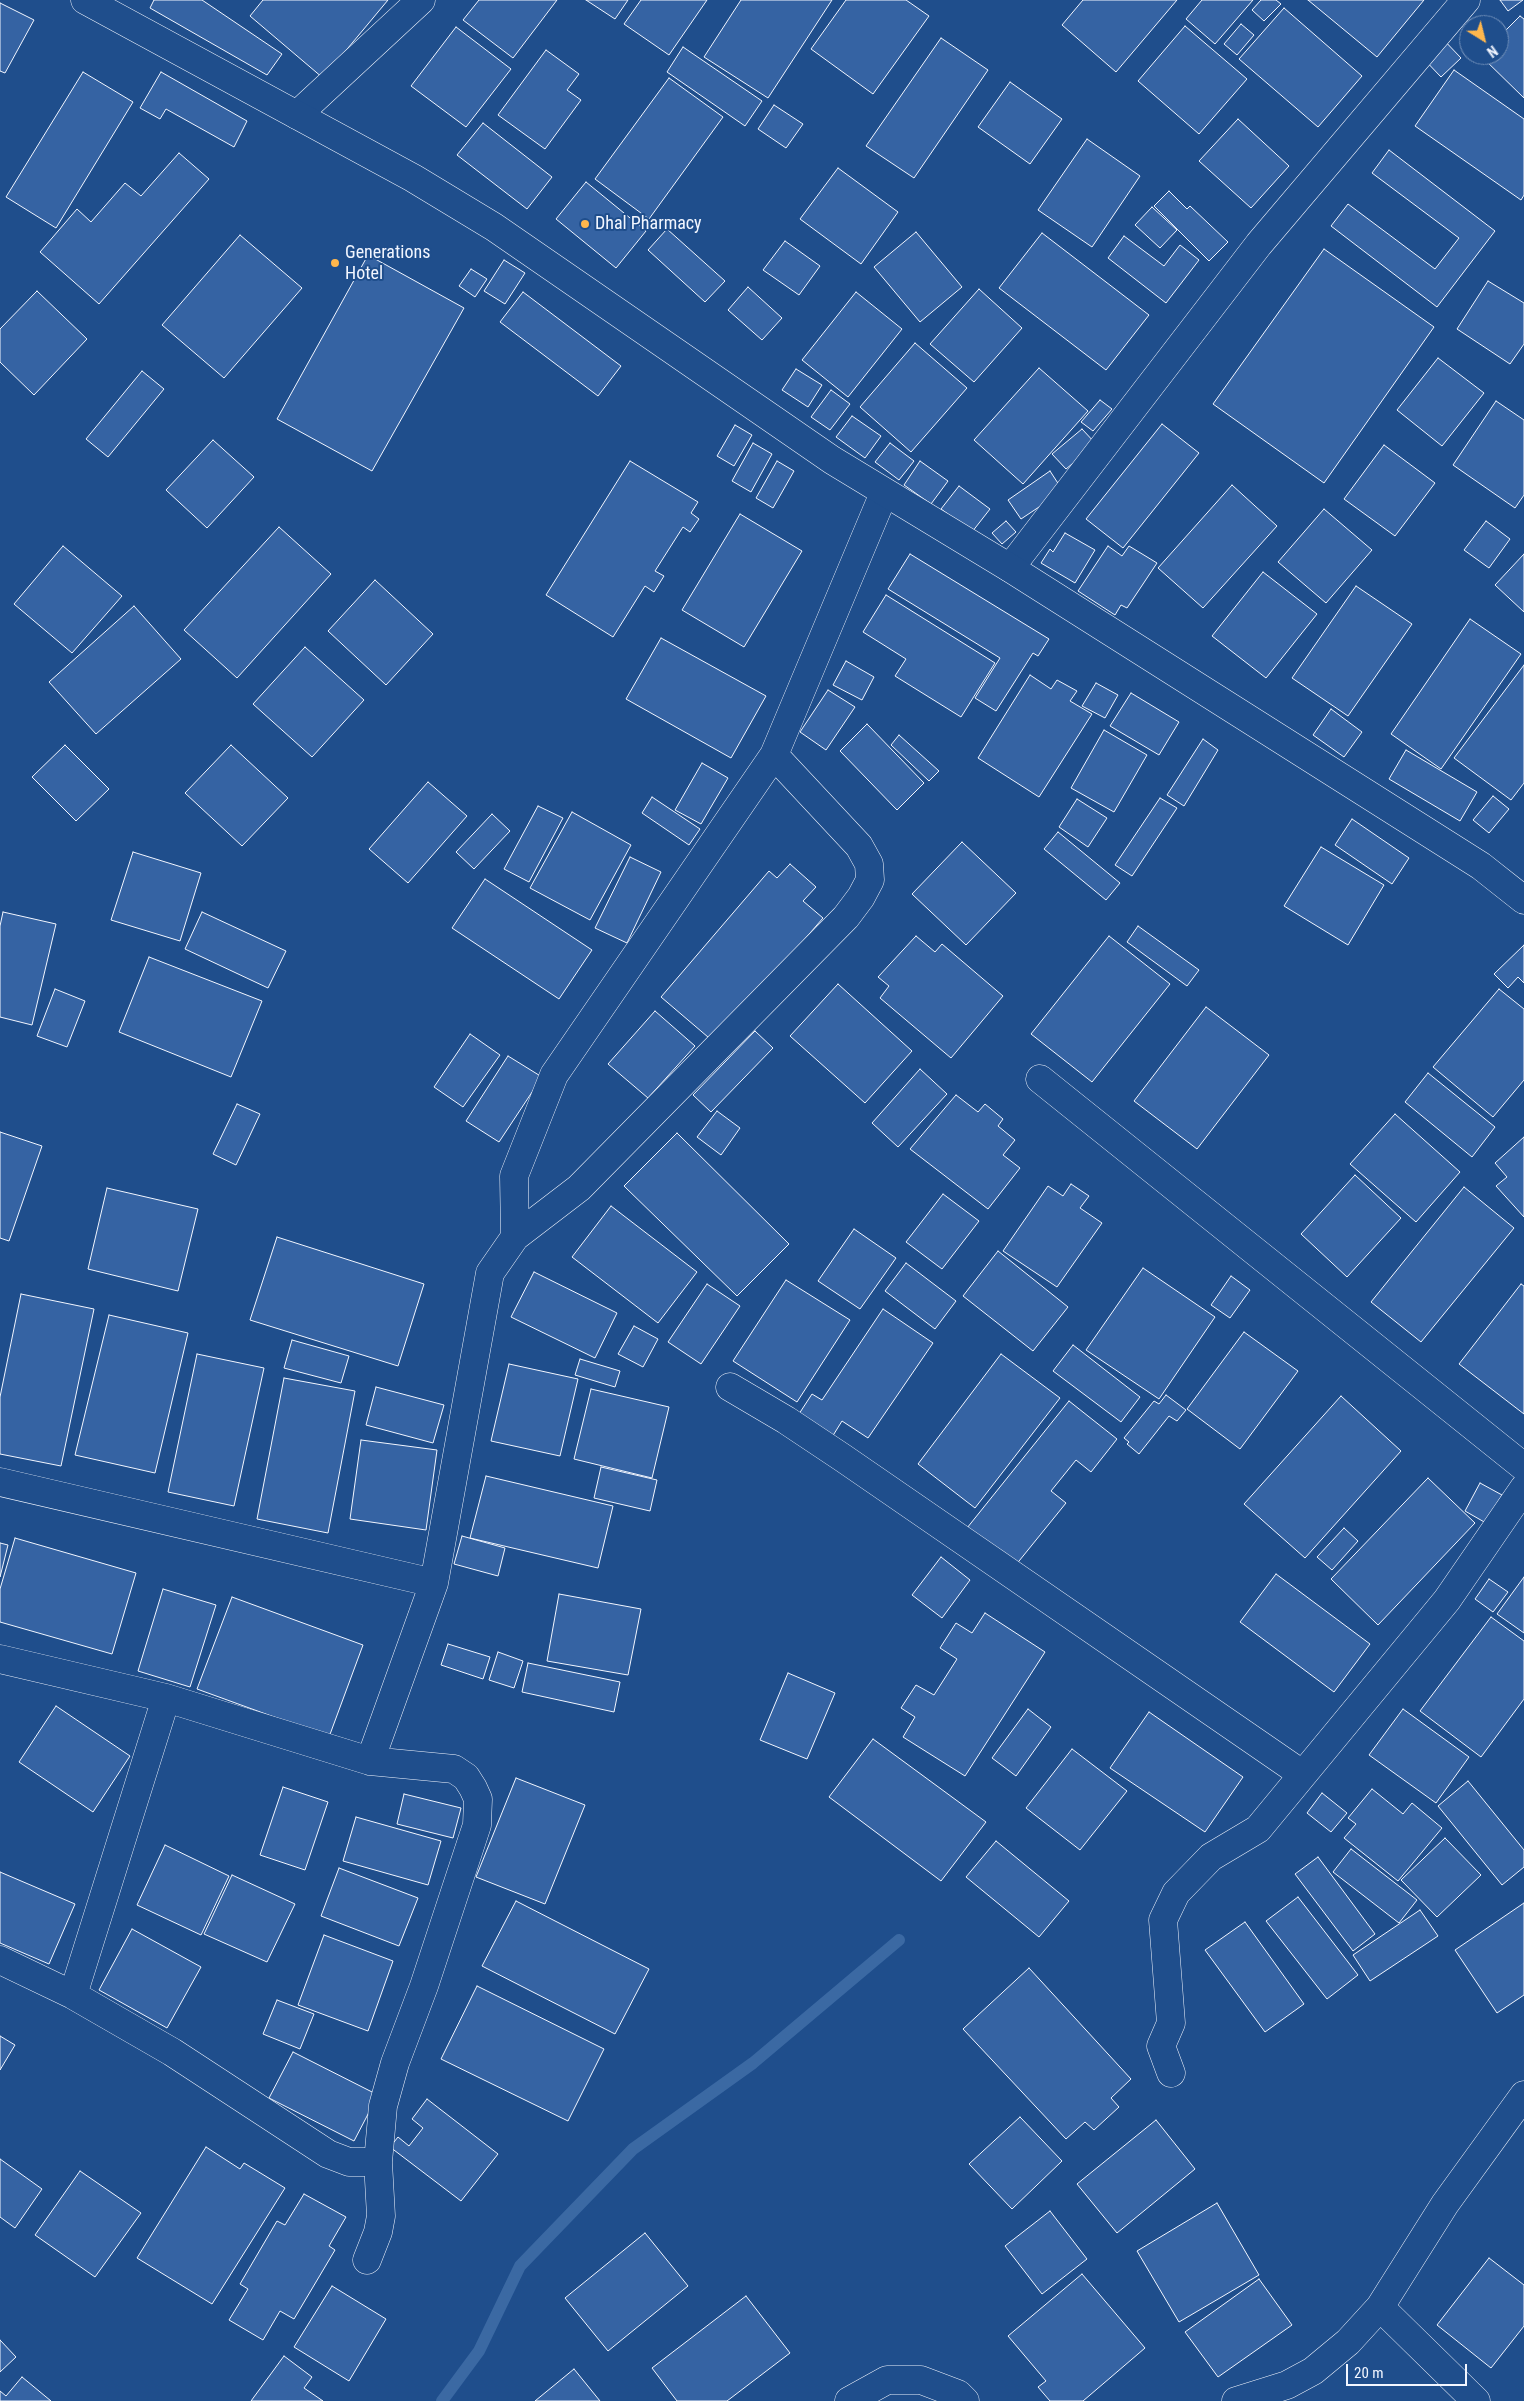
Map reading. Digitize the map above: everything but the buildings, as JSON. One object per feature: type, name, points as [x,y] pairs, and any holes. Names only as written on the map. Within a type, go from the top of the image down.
[{"type":"street","points":[[85,0],[413,178],[494,227],[832,460],[1010,568],[1481,866],[1524,900]]},
{"type":"street","points":[[297,115],[421,0]]},
{"type":"street","points":[[1010,568],[1259,244],[1466,0]]},
{"type":"street","points":[[515,1237],[514,1176],[554,1075],[774,755],[884,493]]},
{"type":"street","points":[[370,1761],[434,1584],[490,1273],[515,1237],[579,1188],[846,917],[862,897],[870,880],[870,864],[859,846],[774,755]]},
{"type":"street","points":[[1040,1079],[1524,1467]]},
{"type":"street","points":[[730,1387],[786,1420],[843,1458],[1141,1665],[1302,1774]]},
{"type":"street","points":[[0,1482],[434,1584]]},
{"type":"street","points":[[1171,2073],[1162,2046],[1171,2023],[1163,1920],[1176,1893],[1210,1857],[1258,1829],[1447,1600],[1524,1488]]},
{"type":"street","points":[[0,1660],[166,1698],[370,1761],[454,1769],[466,1777],[474,1788],[478,1799],[479,1812],[424,1986],[395,2063],[384,2106],[378,2162],[381,2216],[378,2232],[367,2260]]},
{"type":"street","points":[[73,1995],[166,1698]]},
{"type":"street","points":[[0,1960],[73,1995],[172,2052],[328,2154],[349,2162],[378,2162]]},
{"type":"street","points":[[1236,2401],[1287,2385],[1313,2371],[1348,2342],[1380,2307],[1445,2204],[1524,2094]]},
{"type":"street","points":[[1380,2307],[1476,2401]]},
{"type":"street","points":[[849,2401],[887,2380],[921,2380],[958,2394],[965,2401]]},
{"type":"waterway","points":[[442,2401],[479,2351],[520,2266],[633,2149],[753,2063],[899,1940]]},
{"type":"place","name":"Dhal Pharmacy","points":[[585,224]]},
{"type":"place","name":"Generations Hotel","points":[[335,263]]}]
